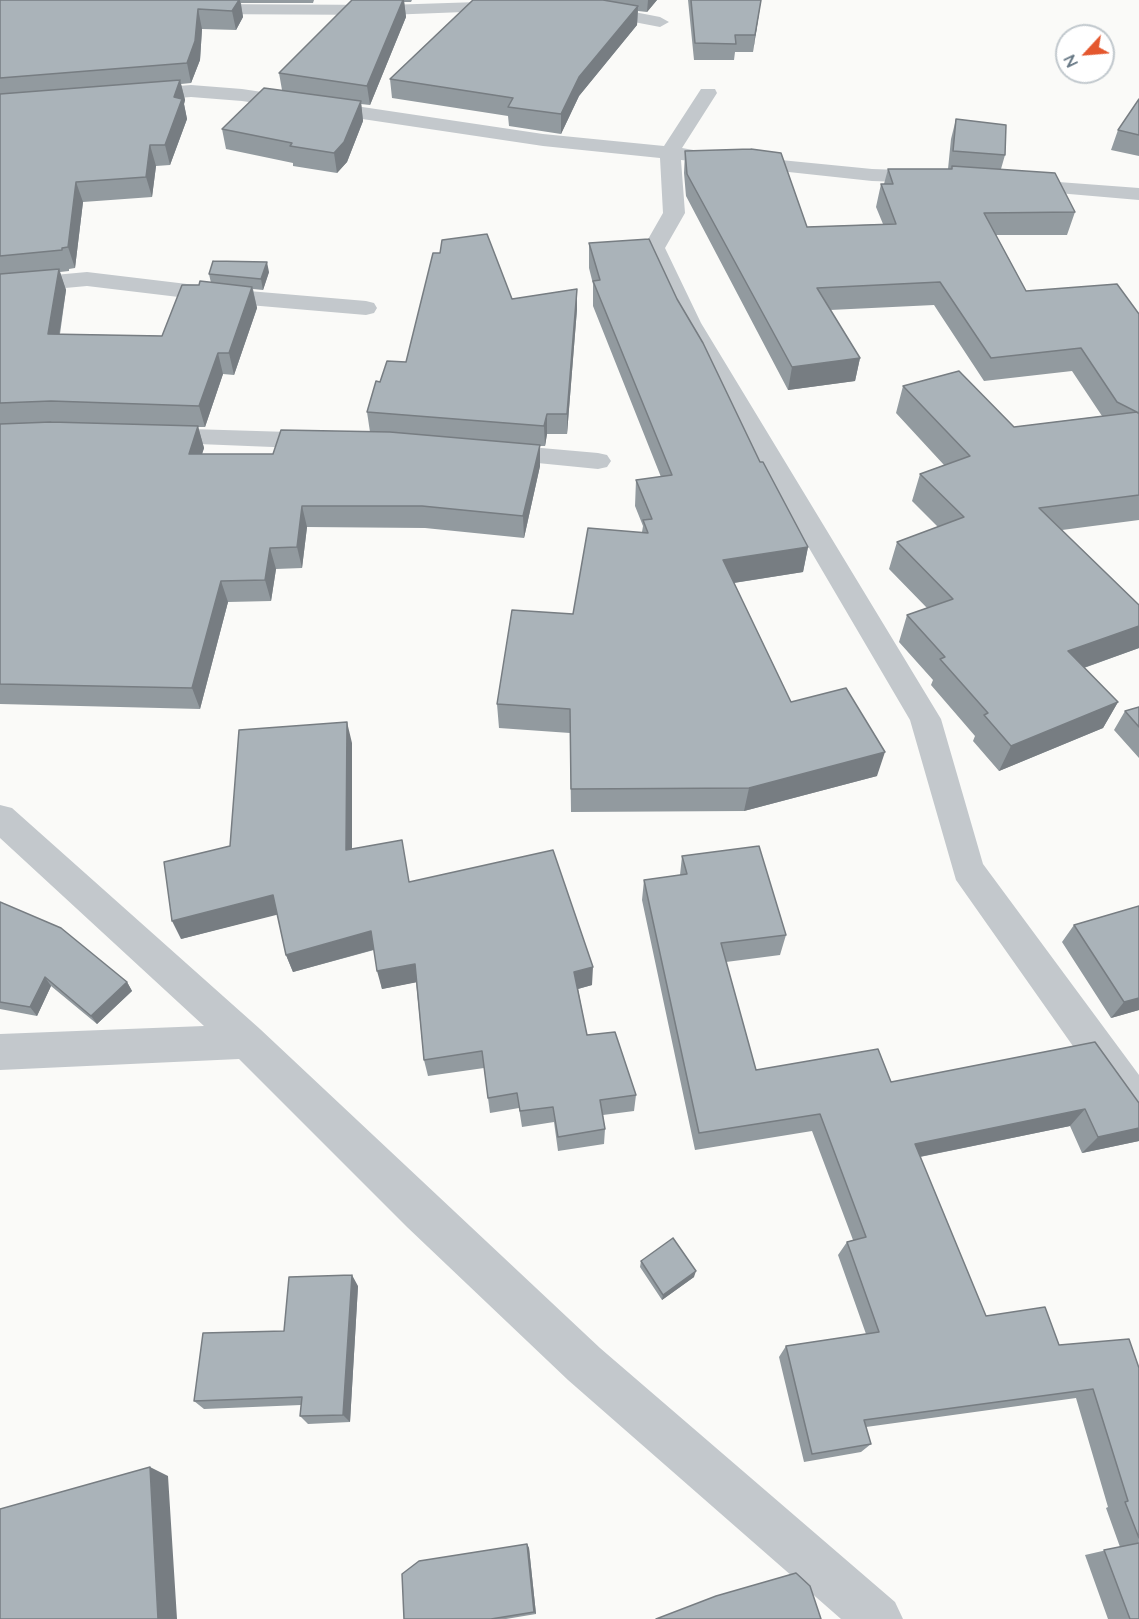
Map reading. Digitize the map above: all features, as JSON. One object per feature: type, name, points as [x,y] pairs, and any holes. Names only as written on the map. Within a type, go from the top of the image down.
[{"type":"street","points":[[179,8],[387,10],[521,5]]},
{"type":"street","points":[[573,6],[660,22]]},
{"type":"street","points":[[122,96],[191,91],[242,95],[631,151],[670,152],[872,175],[955,178]]},
{"type":"street","points":[[708,93],[670,152],[674,213],[654,248],[689,322],[925,719],[968,870],[1139,1107]]},
{"type":"street","points":[[1001,183],[1139,194]]},
{"type":"street","points":[[0,287],[87,279],[237,297],[366,308]]},
{"type":"street","points":[[132,435],[346,441]]},
{"type":"street","points":[[473,450],[598,461]]},
{"type":"street","points":[[0,818],[247,1041],[422,1212],[584,1364],[878,1619]]},
{"type":"street","points":[[0,1052],[247,1041]]},
{"type":"building","points":[[0,0],[239,0],[232,11],[198,9],[195,41],[187,63],[0,78]]},
{"type":"building","points":[[352,0],[403,0],[367,86],[279,73]]},
{"type":"building","points":[[473,0],[603,0],[638,6],[579,77],[561,114],[508,107],[513,98],[390,79]]},
{"type":"building","points":[[691,0],[761,0],[755,35],[735,35],[736,44],[695,43]]},
{"type":"building","points":[[180,80],[174,97],[182,99],[165,145],[150,145],[146,177],[76,182],[68,247],[62,250],[0,256],[0,94]]},
{"type":"building","points":[[264,88],[361,101],[344,142],[334,153],[290,146],[292,143],[222,129]]},
{"type":"building","points":[[1139,99],[1139,135],[1118,130]]},
{"type":"building","points":[[956,119],[1006,125],[1005,155],[953,151]]},
{"type":"building","points":[[751,149],[781,153],[807,227],[896,224],[881,184],[893,184],[888,169],[952,169],[952,166],[1055,173],[1075,212],[984,213],[1026,291],[1117,284],[1139,314],[1139,413],[1117,402],[1081,348],[991,358],[940,282],[817,288],[860,358],[792,367],[687,174],[685,151]]},
{"type":"building","points":[[487,234],[512,299],[577,289],[567,414],[547,414],[544,426],[367,412],[376,381],[380,382],[387,361],[406,362],[433,253],[440,253],[442,240]]},
{"type":"building","points":[[649,239],[677,299],[703,343],[760,462],[763,462],[808,547],[723,560],[791,702],[846,688],[885,752],[749,788],[571,789],[570,709],[497,704],[512,610],[573,614],[588,528],[648,533],[643,520],[652,519],[636,480],[672,475],[593,281],[600,280],[589,243]]},
{"type":"building","points":[[213,261],[267,262],[261,279],[209,274]]},
{"type":"building","points":[[59,269],[48,334],[162,336],[182,285],[199,285],[200,281],[252,287],[229,353],[218,353],[199,406],[51,401],[0,403],[0,274]]},
{"type":"building","points":[[959,371],[1014,427],[1137,412],[1139,414],[1139,495],[1039,508],[1139,605],[1139,626],[1068,651],[1118,702],[1011,746],[984,715],[988,713],[940,659],[945,657],[907,615],[953,599],[897,542],[964,517],[920,474],[970,456],[903,386]]},
{"type":"building","points":[[51,422],[198,426],[189,454],[273,454],[281,430],[390,432],[540,445],[523,516],[422,506],[302,506],[297,547],[270,548],[265,580],[221,581],[192,688],[0,684],[0,424]]},
{"type":"building","points":[[1139,707],[1139,727],[1125,711]]},
{"type":"building","points":[[347,722],[346,850],[402,840],[409,882],[553,850],[593,967],[574,972],[587,1035],[615,1032],[636,1095],[600,1100],[605,1129],[558,1137],[553,1107],[520,1111],[517,1093],[488,1098],[482,1051],[424,1060],[415,964],[377,971],[371,931],[286,955],[273,895],[172,921],[164,862],[230,846],[239,730]]},
{"type":"building","points":[[759,846],[786,935],[721,943],[756,1070],[878,1049],[891,1082],[1095,1042],[1139,1103],[1139,1128],[1098,1137],[1085,1109],[915,1144],[986,1316],[1045,1307],[1059,1345],[1129,1339],[1139,1368],[1139,1538],[1125,1502],[1128,1501],[1093,1389],[864,1420],[871,1444],[812,1454],[786,1346],[879,1332],[847,1242],[866,1237],[820,1114],[699,1133],[644,880],[687,874],[682,856]]},
{"type":"building","points":[[0,902],[61,928],[127,982],[91,1016],[45,977],[30,1007],[0,1002]]},
{"type":"building","points":[[1139,906],[1139,998],[1124,1002],[1074,925]]},
{"type":"building","points":[[673,1238],[696,1271],[663,1295],[641,1261]]},
{"type":"building","points":[[352,1275],[343,1415],[300,1416],[302,1397],[194,1401],[203,1333],[284,1331],[289,1277]]},
{"type":"building","points":[[150,1467],[158,1619],[0,1619],[0,1509]]},
{"type":"building","points":[[1139,1543],[1139,1619],[1130,1619],[1104,1550]]},
{"type":"building","points":[[527,1544],[534,1612],[491,1619],[404,1619],[402,1574],[419,1561]]},
{"type":"building","points":[[796,1573],[810,1586],[821,1619],[656,1619],[716,1596]]}]
